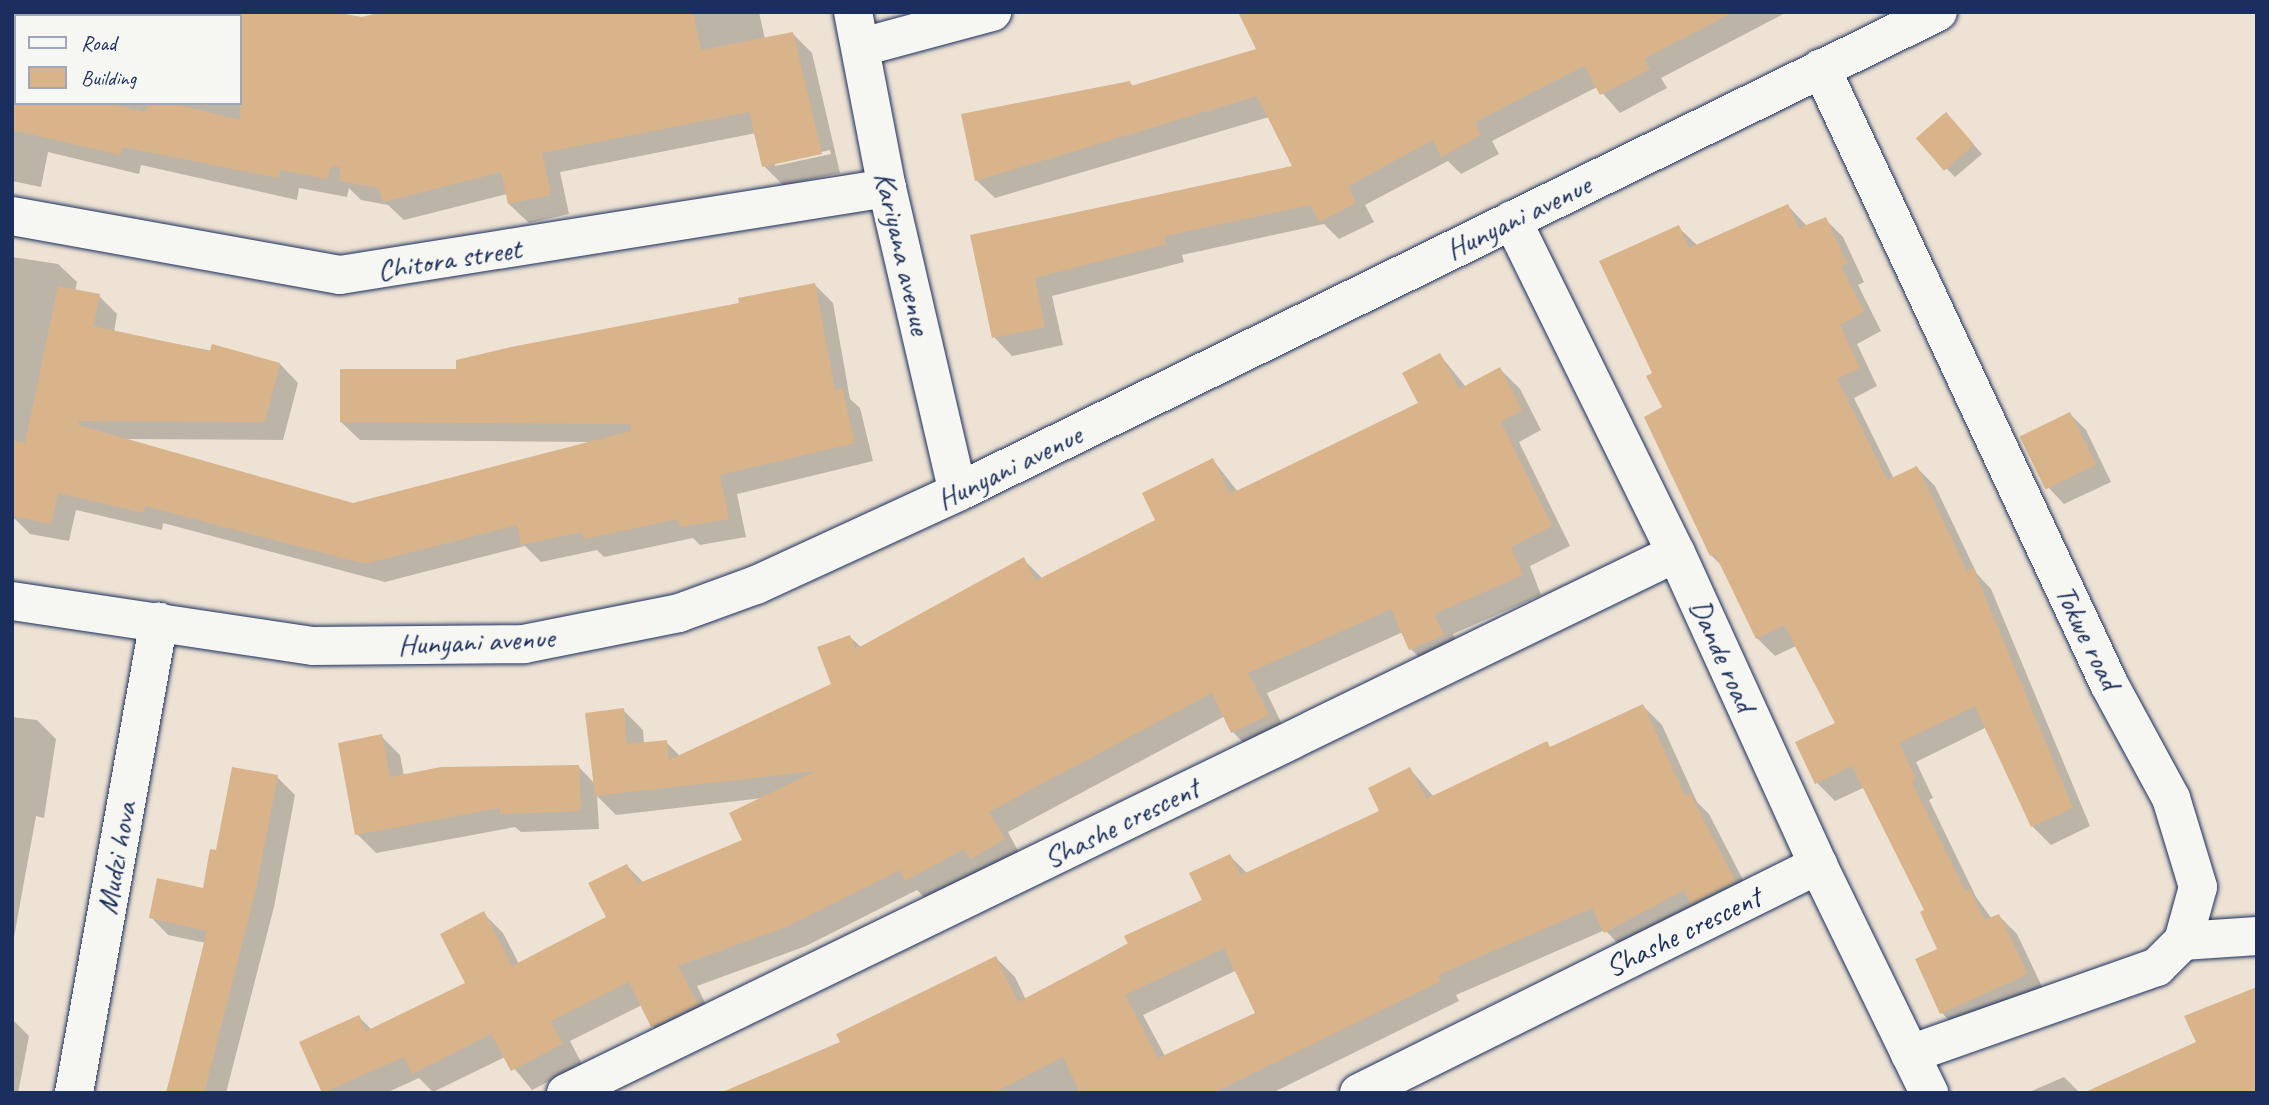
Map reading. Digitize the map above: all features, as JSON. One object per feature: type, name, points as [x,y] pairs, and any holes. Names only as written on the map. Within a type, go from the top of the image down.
[{"type":"street","points":[[858,30],[992,12]]},
{"type":"street","name":"Hunyani avenue","points":[[12,601],[313,646],[524,644],[679,613],[756,585],[958,492],[1938,12]]},
{"type":"street","name":"Kariyana avenue","points":[[858,30],[887,188],[958,492]]},
{"type":"street","name":"Tokwe road","points":[[1821,68],[2109,684],[2171,798],[2198,887],[2183,941],[2157,967],[1910,1054]]},
{"type":"street","name":"Chitora street","points":[[12,216],[348,275],[887,188]]},
{"type":"street","name":"Dande road","points":[[1512,220],[1676,553],[1818,865],[1929,1093]]},
{"type":"street","name":"Shashe crescent","points":[[566,1093],[1676,553]]},
{"type":"street","name":"Mudzi hova","points":[[74,1093],[159,622]]},
{"type":"street","name":"Shashe crescent","points":[[1359,1093],[1818,865]]},
{"type":"street","points":[[2183,941],[2257,936]]},
{"type":"building","points":[[334,12],[362,17],[382,12],[693,12],[701,50],[793,32],[822,154],[762,167],[749,112],[542,153],[551,195],[508,204],[501,172],[383,202],[379,188],[340,181],[340,167],[331,166],[328,179],[280,170],[279,178],[122,147],[120,155],[12,130],[12,103],[116,105],[146,112],[148,105],[178,105],[240,120],[240,14]]},
{"type":"building","points":[[1238,12],[1733,12],[1644,59],[1650,69],[1600,95],[1584,66],[1475,122],[1481,135],[1441,157],[1433,140],[1348,186],[1356,203],[1319,222],[1311,205],[1165,236],[1166,244],[1035,278],[1045,327],[992,338],[970,235],[1292,166],[1257,96],[975,181],[961,114],[1130,81],[1131,86],[1256,49]]},
{"type":"building","points":[[1946,112],[1974,144],[1944,171],[1916,138]]},
{"type":"building","points":[[1788,204],[1799,228],[1826,217],[1847,264],[1841,266],[1864,312],[1840,325],[1860,368],[1837,379],[1887,480],[1917,466],[1967,571],[1973,568],[2073,808],[2031,827],[1975,706],[1899,743],[1916,779],[1912,782],[1965,891],[1970,889],[1984,920],[1999,914],[2028,974],[1940,1014],[1915,959],[1937,949],[1920,912],[1924,910],[1852,766],[1815,784],[1795,742],[1835,723],[1784,625],[1756,639],[1715,554],[1710,556],[1644,417],[1662,407],[1646,376],[1652,373],[1599,261],[1679,225],[1689,248]]},
{"type":"building","points":[[815,283],[835,390],[842,388],[855,443],[720,475],[729,519],[680,527],[678,519],[584,539],[582,532],[521,545],[517,525],[365,564],[145,506],[144,513],[58,493],[51,524],[12,516],[12,440],[25,443],[58,286],[100,294],[93,326],[210,351],[212,344],[280,363],[265,422],[79,421],[78,425],[353,503],[631,431],[630,424],[340,422],[340,369],[456,369],[456,360],[739,303],[738,298]]},
{"type":"building","points":[[1440,353],[1459,389],[1500,367],[1522,410],[1501,422],[1552,526],[1511,547],[1523,575],[1434,614],[1444,635],[1409,650],[1391,609],[1248,673],[1269,715],[1231,733],[1212,693],[989,812],[1005,839],[970,859],[964,849],[905,881],[900,870],[786,927],[678,966],[698,1005],[651,1027],[629,982],[551,1021],[563,1044],[511,1071],[491,1034],[412,1074],[404,1057],[322,1093],[299,1042],[359,1015],[366,1031],[465,983],[440,934],[484,911],[512,966],[606,917],[588,883],[627,864],[637,884],[742,840],[729,813],[816,771],[595,796],[585,713],[624,708],[627,744],[667,740],[669,760],[831,684],[817,647],[850,635],[856,649],[1024,557],[1035,581],[1155,520],[1142,493],[1213,458],[1230,494],[1418,403],[1402,373]]},
{"type":"building","points":[[2070,412],[2096,465],[2046,490],[2020,437]]},
{"type":"building","points":[[1643,704],[1685,796],[1690,793],[1735,881],[1691,904],[1684,890],[1604,933],[1592,908],[1438,975],[1441,981],[1213,1093],[1080,1093],[1063,1057],[993,1093],[720,1093],[840,1042],[836,1034],[996,956],[1018,1002],[1128,944],[1124,936],[1202,900],[1189,873],[1230,854],[1241,875],[1379,811],[1368,788],[1410,767],[1426,799],[1547,741],[1550,747]],"holes":[[[1224,948],[1255,1013],[1158,1058],[1125,995]]]},
{"type":"building","points":[[382,734],[390,777],[441,767],[579,765],[581,811],[500,814],[500,808],[355,835],[338,743]]},
{"type":"building","points":[[232,767],[278,775],[256,889],[204,1093],[166,1093],[207,931],[149,918],[157,878],[203,888],[210,849],[216,850]]},
{"type":"building","points":[[2257,987],[2257,1093],[2083,1093],[2196,1042],[2184,1016]]}]
